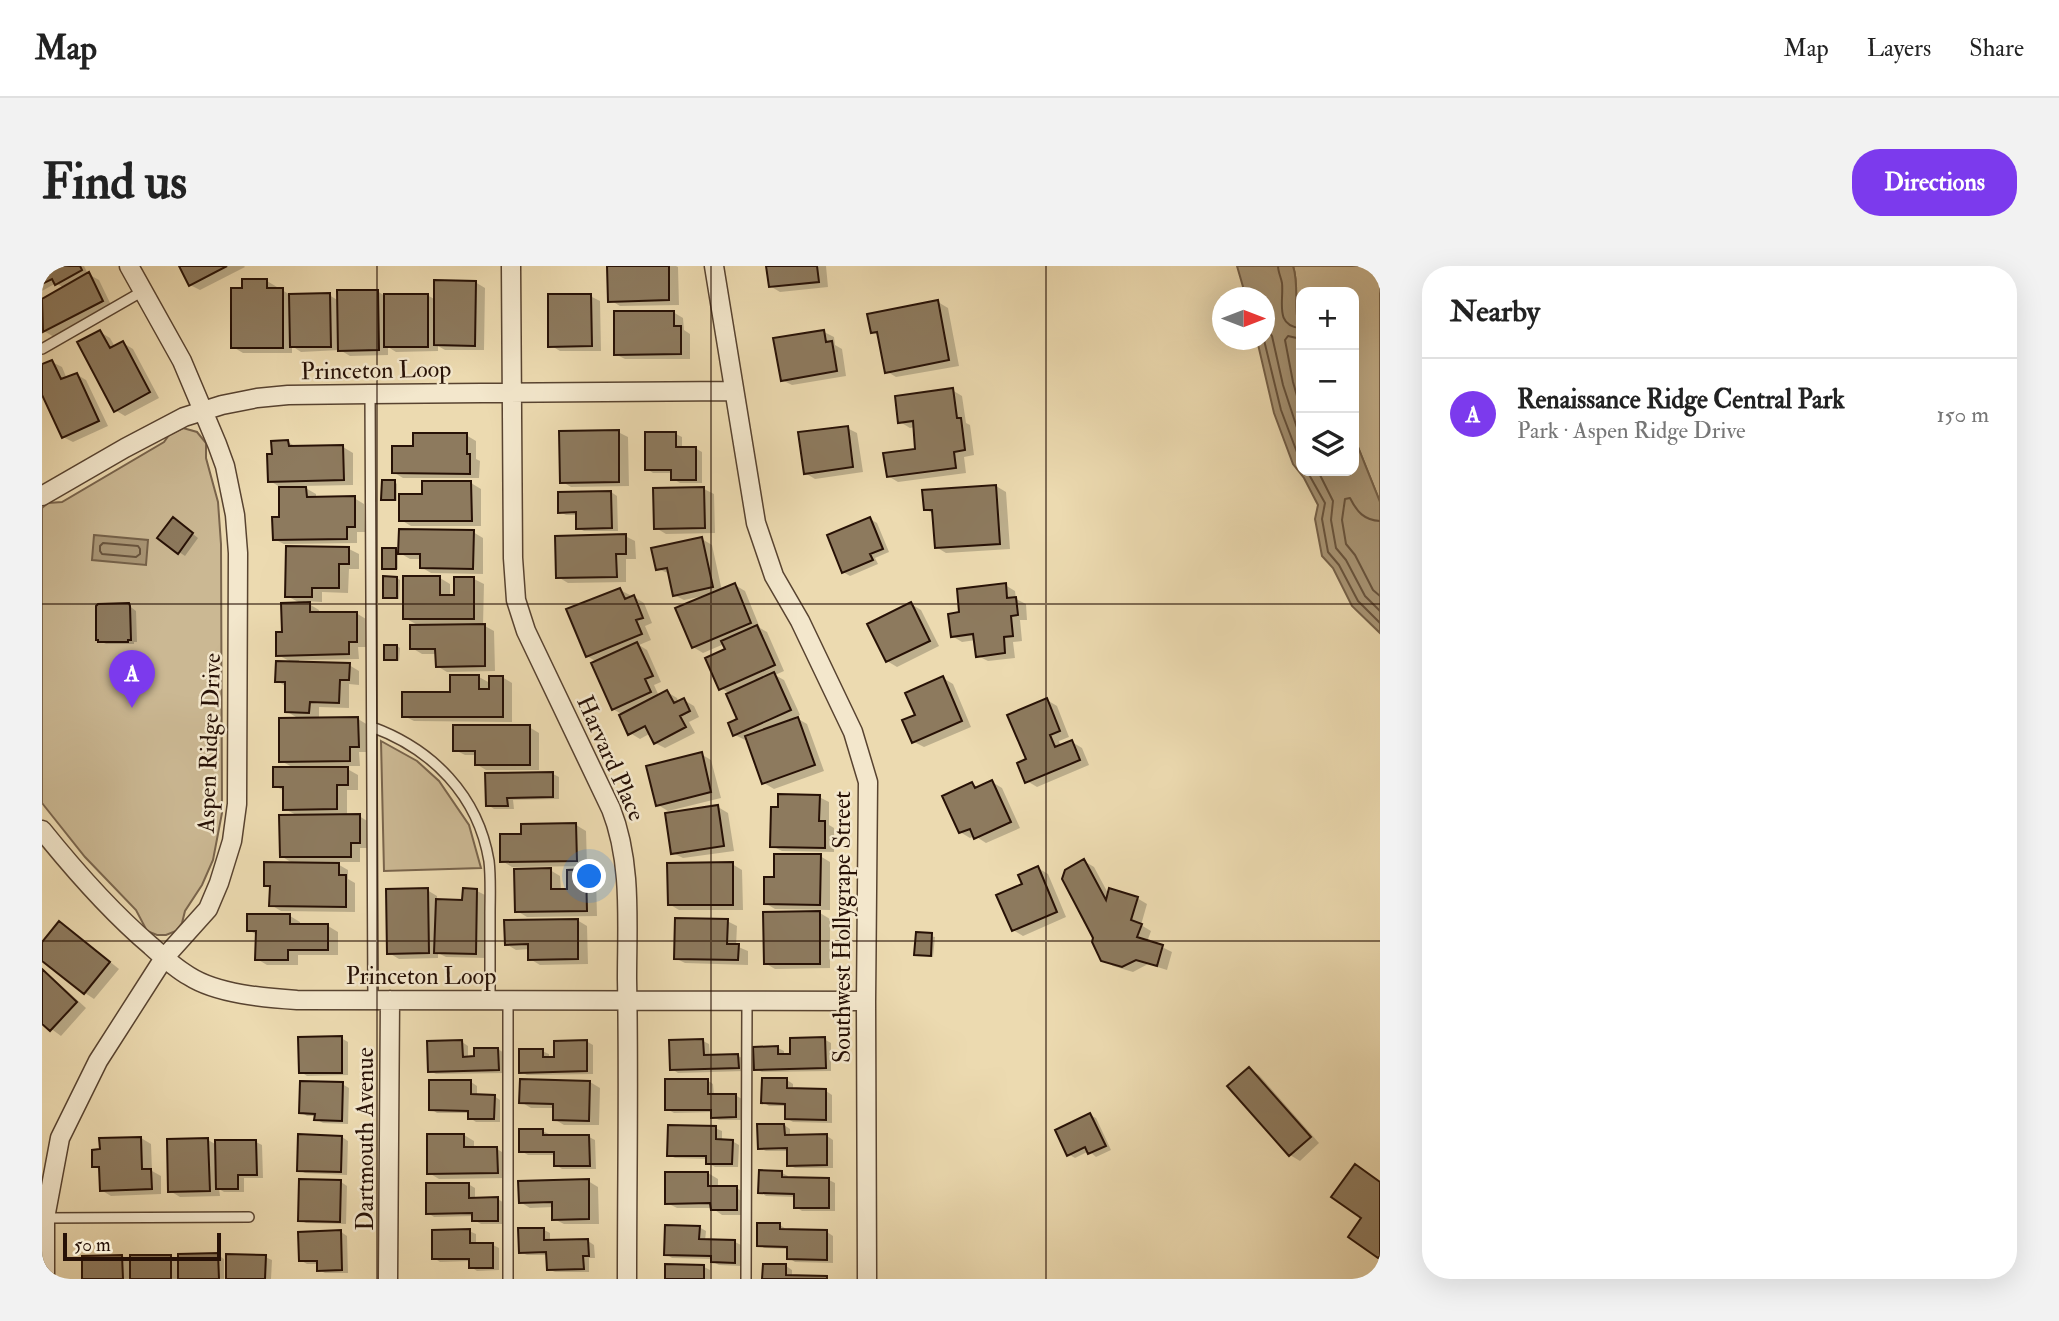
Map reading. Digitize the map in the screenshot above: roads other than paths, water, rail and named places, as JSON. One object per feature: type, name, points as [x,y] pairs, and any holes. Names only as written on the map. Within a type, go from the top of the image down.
[{"type":"street","name":"Aspen Ridge Drive","points":[[45,1279],[44,1218],[60,1138],[98,1061],[164,958],[208,909],[232,841],[237,804],[238,553],[235,515],[225,466],[203,410],[182,361],[129,266]]},
{"type":"street","name":"Harvard Place","points":[[511,266],[513,578],[516,600],[534,650],[600,786],[621,838],[626,897],[628,1001],[627,1279]]},
{"type":"street","name":"Southwest Hollygrape Street","points":[[713,266],[756,523],[764,551],[853,732],[868,782],[867,1279]]},
{"type":"street","name":"Princeton Loop","points":[[42,496],[176,421],[203,410],[267,397],[733,391]]},
{"type":"street","name":"Princeton Loop","points":[[42,830],[116,914],[164,958],[190,978],[250,996],[297,1000],[866,1001]]},
{"type":"street","name":"Dartmouth Avenue","points":[[381,1000],[388,1279]]},
{"type":"lane","points":[[42,349],[144,291]]},
{"type":"lane","points":[[370,394],[372,727],[381,1000]]},
{"type":"lane","points":[[372,727],[404,741],[437,765],[460,789],[478,822],[489,867],[499,1000],[508,1279]]},
{"type":"lane","points":[[746,1279],[747,1001]]},
{"type":"lane","points":[[44,1218],[249,1217]]},
{"type":"water","points":[[1237,266],[1293,266],[1296,287],[1296,468],[1274,413],[1259,350],[1275,350],[1275,287],[1243,287]]},
{"type":"water","points":[[1359,450],[1380,502],[1380,633],[1352,606],[1333,568],[1322,556],[1315,519],[1318,505],[1302,476],[1359,476]]},
{"type":"water","points":[[94,535],[148,540],[146,565],[92,560]]},
{"type":"place","name":"Renaissance Ridge Central Park","points":[[132,708]]}]
